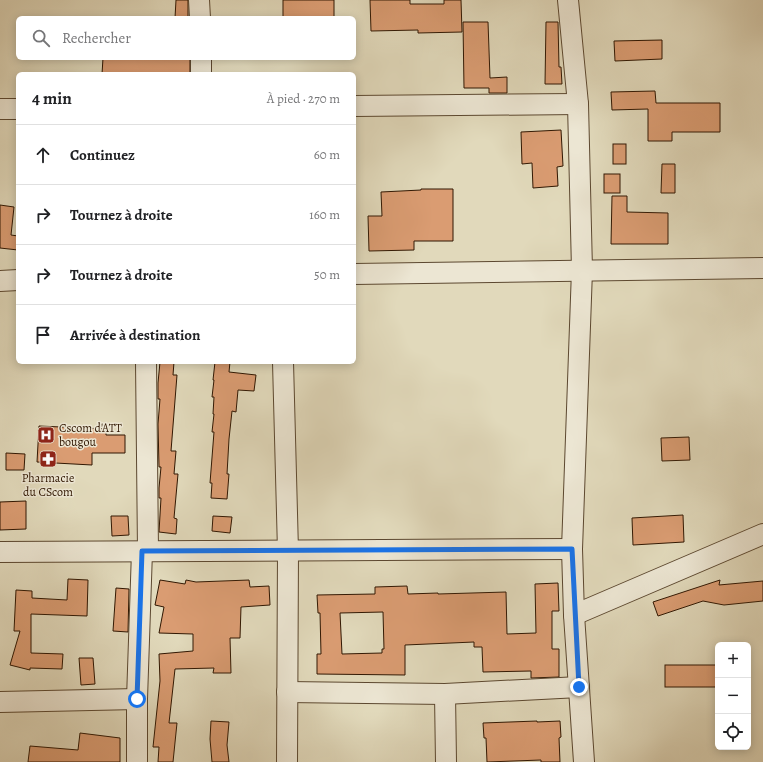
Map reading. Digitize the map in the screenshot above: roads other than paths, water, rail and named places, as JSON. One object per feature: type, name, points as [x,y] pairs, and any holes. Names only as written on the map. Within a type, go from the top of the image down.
[{"type":"street","points":[[200,0],[200,16]]},
{"type":"street","points":[[568,0],[578,104],[582,270],[572,549],[574,615],[584,762]]},
{"type":"street","points":[[201,60],[202,72]]},
{"type":"street","points":[[356,106],[578,104]]},
{"type":"street","points":[[0,109],[16,109]]},
{"type":"street","points":[[356,274],[763,268]]},
{"type":"street","points":[[0,281],[16,280]]},
{"type":"street","points":[[137,762],[137,699],[145,551],[146,364]]},
{"type":"street","points":[[283,364],[288,551],[287,762]]},
{"type":"street","points":[[574,615],[763,534]]},
{"type":"street","points":[[0,552],[572,549]]},
{"type":"street","points":[[287,692],[445,694],[579,687]]},
{"type":"street","points":[[445,694],[446,762]]},
{"type":"street","points":[[0,702],[137,699]]},
{"type":"place","name":"Cscom d'ATT bougou","points":[[46,435]]},
{"type":"place","name":"Pharmacie du CScom","points":[[48,459]]}]
